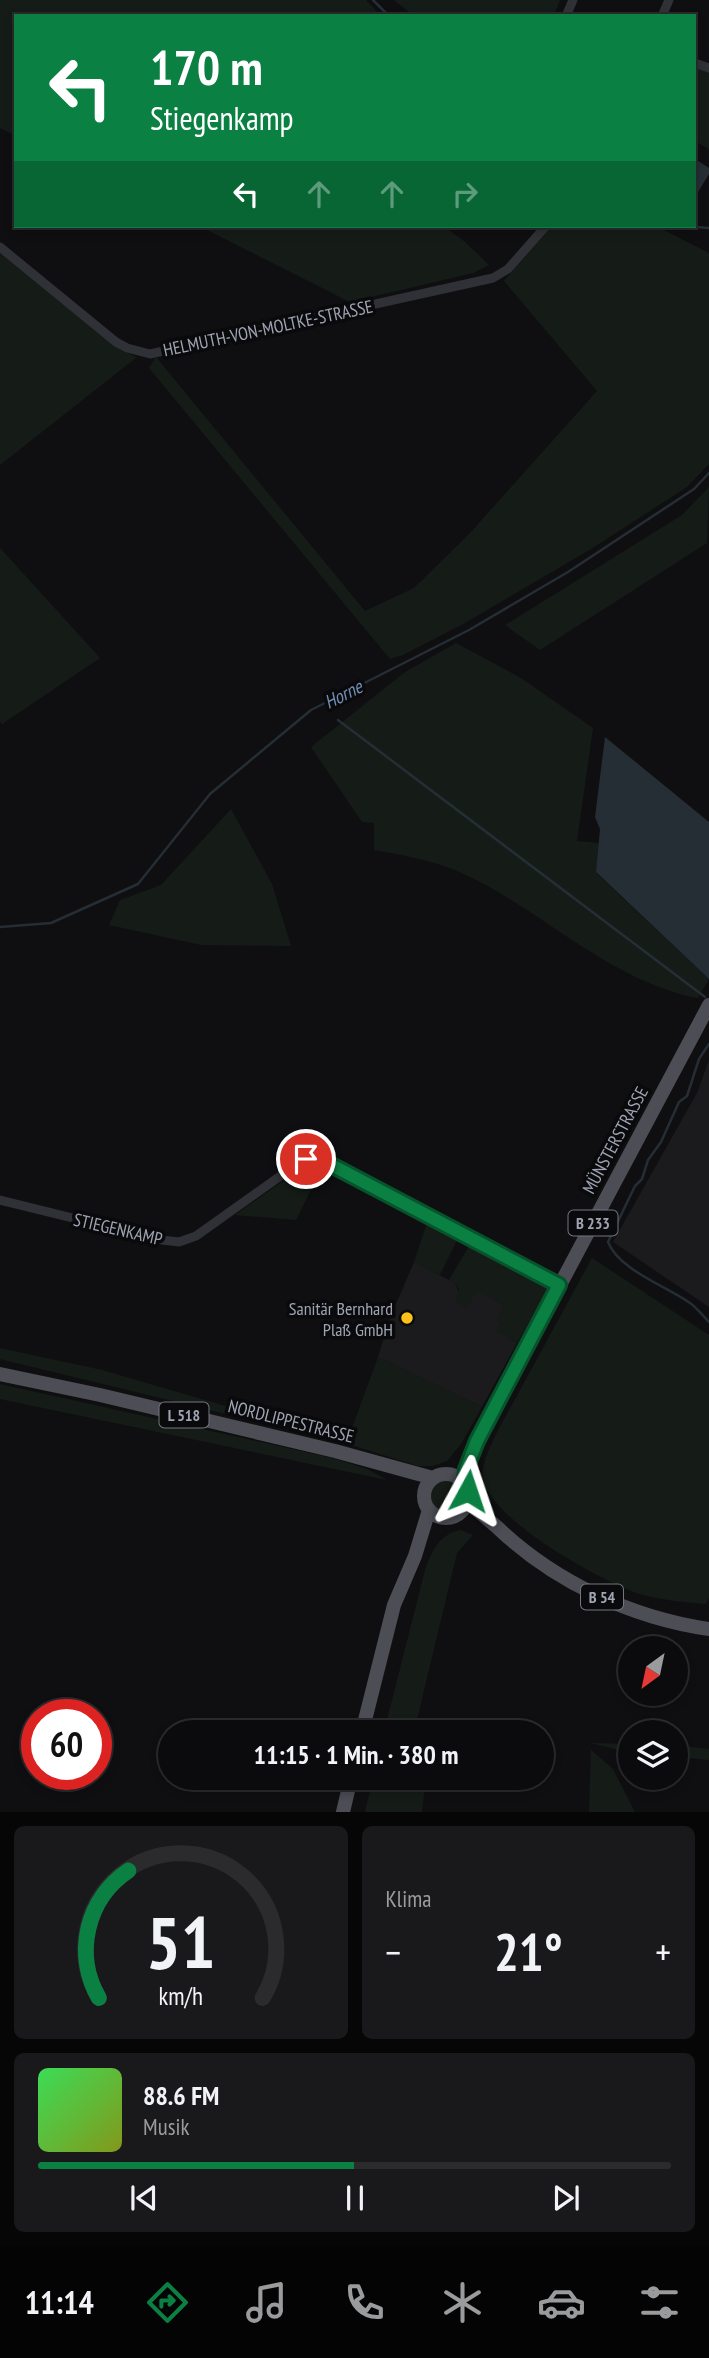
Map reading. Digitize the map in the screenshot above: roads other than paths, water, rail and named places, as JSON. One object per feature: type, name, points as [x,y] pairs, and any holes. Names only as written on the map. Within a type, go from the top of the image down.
[{"type":"main road","name":"MÜNSTERSTRASSE","points":[[467,1491],[466,1469],[477,1441],[709,1005]]},
{"type":"main road","name":"NORDLIPPESTRASSE","points":[[0,1374],[113,1398],[433,1478]]},
{"type":"main road","name":"MÜNSTERSTRASSE","points":[[448,1474],[477,1441]]},
{"type":"main road","name":"NORDLIPPESTRASSE","points":[[368,1460],[412,1483],[424,1494]]},
{"type":"main road","points":[[415,1556],[439,1523],[451,1517],[465,1509],[467,1491],[457,1477],[448,1474],[433,1478],[424,1494],[433,1514],[451,1517]]},
{"type":"main road","name":"B 54","points":[[467,1491],[479,1513],[508,1538],[564,1578],[611,1601],[657,1618],[709,1629]]},
{"type":"main road","points":[[365,1720],[394,1605],[415,1556],[429,1510]]},
{"type":"main road","name":"B 54","points":[[451,1517],[475,1520],[508,1538]]},
{"type":"main road","points":[[343,1812],[348,1790]]},
{"type":"street","name":"HELMUTH-VON-MOLTKE-STRASSE","points":[[0,247],[116,342],[150,354],[493,278],[509,270],[545,228]]},
{"type":"street","name":"STIEGENKAMP","points":[[0,1200],[179,1242],[196,1236],[300,1161],[314,1158],[559,1285]]},
{"type":"waterway","points":[[373,0],[387,14]]},
{"type":"waterway","points":[[696,227],[709,228]]},
{"type":"waterway","name":"Horne","points":[[0,927],[51,923],[138,884],[210,794],[311,710],[469,630],[568,572],[694,489],[709,473]]},
{"type":"waterway","points":[[338,720],[705,997]]},
{"type":"waterway","points":[[709,1044],[699,1059],[687,1096],[679,1102],[608,1242],[614,1252],[632,1269],[690,1303],[709,1322]]},
{"type":"place","name":"Sanitär Bernhard Plaß GmbH","points":[[407,1318]]}]
